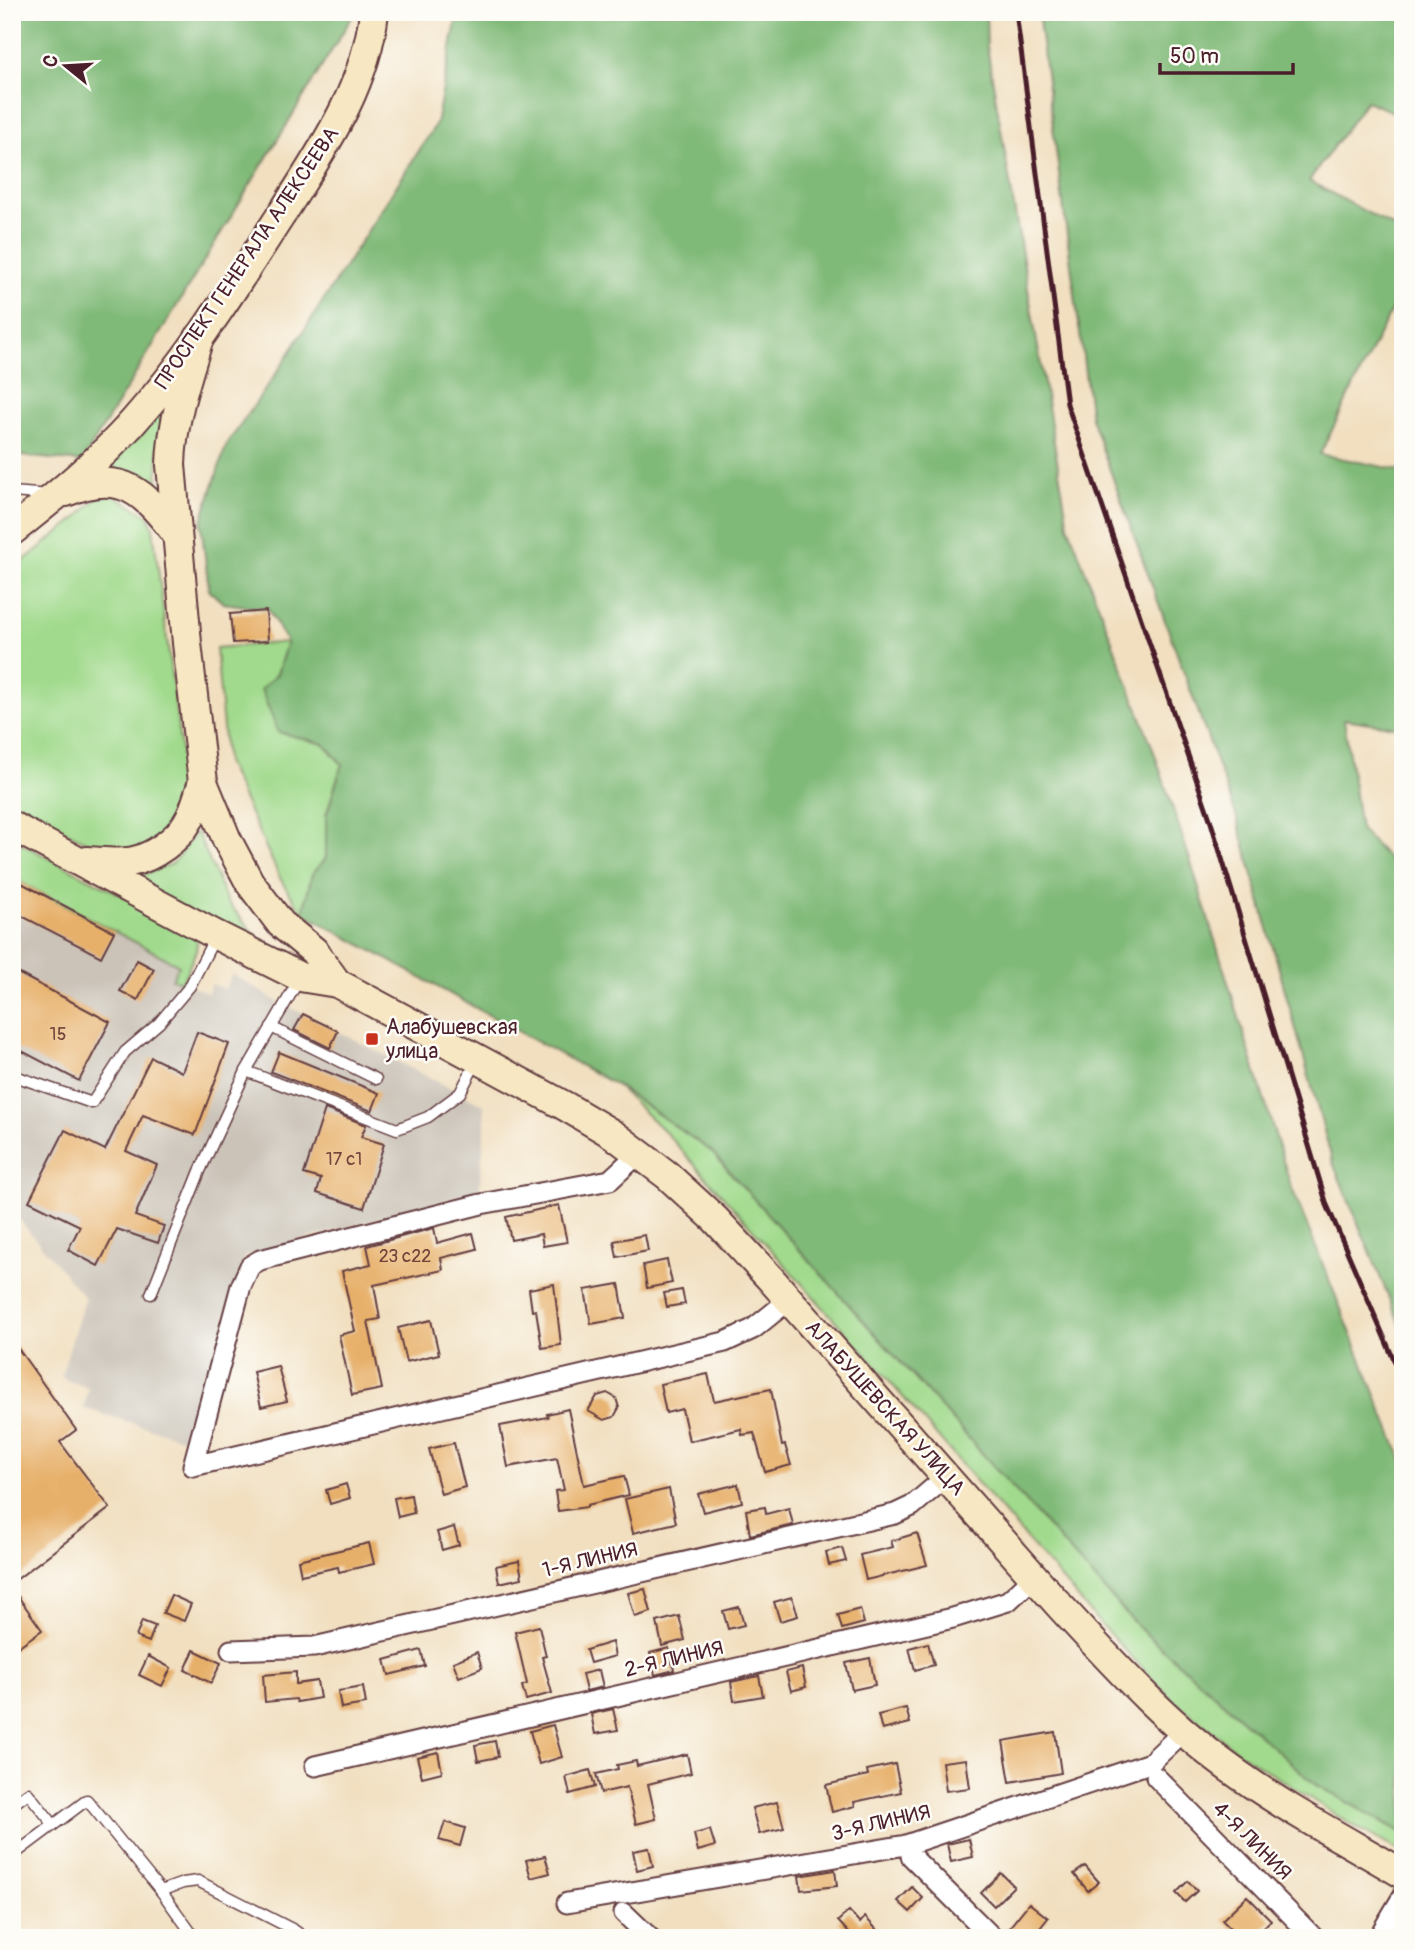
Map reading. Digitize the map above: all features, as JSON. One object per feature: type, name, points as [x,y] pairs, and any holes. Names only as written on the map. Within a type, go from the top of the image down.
[{"type":"street","name":"ПРОСПЕКТ ГЕНЕРАЛА АЛЕКСЕЕВА","points":[[12,531],[94,462],[134,421],[199,338],[294,194],[350,101],[364,61],[374,12]]},
{"type":"street","name":"АЛАБУШЕВСКАЯ УЛИЦА","points":[[199,338],[179,400],[171,443],[171,466],[203,782],[227,840],[250,883],[281,923],[314,951],[337,983]]},
{"type":"street","points":[[57,495],[80,485],[102,481],[122,485],[154,504],[177,535]]},
{"type":"street","points":[[12,826],[80,861],[124,863],[141,860],[174,839],[188,822],[203,782]]},
{"type":"street","name":"АЛАБУШЕВСКАЯ УЛИЦА","points":[[80,861],[300,977],[337,983],[575,1112],[639,1153],[715,1219],[1113,1664],[1184,1731],[1241,1777],[1403,1874]]},
{"type":"street","points":[[639,1153],[610,1180],[481,1204],[260,1259],[250,1266],[242,1286],[193,1466],[725,1342],[760,1324],[789,1300]]},
{"type":"street","name":"1-Я ЛИНИЯ","points":[[231,1650],[314,1647],[895,1514],[912,1506],[946,1477]]},
{"type":"street","name":"2-Я ЛИНИЯ","points":[[315,1766],[953,1618],[1008,1601],[1034,1577]]},
{"type":"street","name":"3-Я ЛИНИЯ","points":[[567,1903],[906,1845],[1150,1763],[1184,1731]]},
{"type":"street","name":"4-Я ЛИНИЯ","points":[[1156,1777],[1314,1938]]},
{"type":"street","name":"3-Я ЛИНИЯ","points":[[911,1856],[993,1938]]},
{"type":"street","points":[[1378,1938],[1403,1896]]},
{"type":"street","points":[[624,1913],[650,1938]]},
{"type":"lane","points":[[12,492],[57,495]]},
{"type":"lane","points":[[12,1076],[92,1103],[125,1052],[159,1023],[190,986],[216,935]]},
{"type":"lane","points":[[151,1294],[200,1171],[246,1071],[300,977]]},
{"type":"lane","points":[[271,1027],[376,1079]]},
{"type":"lane","points":[[246,1071],[397,1129],[428,1116],[460,1093],[478,1058]]},
{"type":"lane","points":[[12,1805],[28,1793],[53,1824]]},
{"type":"lane","points":[[12,1856],[87,1800],[161,1891],[195,1938]]},
{"type":"lane","points":[[161,1891],[198,1881],[305,1938]]},
{"type":"shaded area","points":[[12,878],[180,965],[173,979],[208,993],[211,984],[225,989],[232,974],[273,999],[484,1105],[485,1127],[479,1191],[246,1256],[188,1440],[83,1408],[89,1388],[61,1376],[85,1298],[12,1211]]},
{"type":"green space","points":[[12,12],[355,12],[82,462],[12,455]]},
{"type":"green space","points":[[458,12],[986,12],[987,47],[1068,525],[1153,749],[1291,1186],[1403,1462],[1403,1833],[1316,1785],[1137,1626],[711,1151],[616,1085],[303,913],[312,874],[326,858],[326,816],[342,764],[324,744],[278,732],[261,689],[277,674],[287,642],[268,609],[223,603],[209,590],[201,523],[226,446],[282,365],[436,124]]},
{"type":"green space","points":[[1038,12],[1403,12],[1403,116],[1366,101],[1309,181],[1403,232],[1403,287],[1320,454],[1403,471],[1403,728],[1344,719],[1360,829],[1403,874],[1403,1332],[1333,1163],[1237,818],[1091,418]]},
{"type":"green space","points":[[169,397],[159,443],[157,491],[99,472]]},
{"type":"green space","points":[[112,494],[149,516],[153,528],[187,799],[182,814],[152,846],[111,852],[12,805],[12,570],[77,518],[98,497]]},
{"type":"green space","points":[[287,642],[277,674],[278,732],[324,744],[342,764],[326,816],[326,858],[312,874],[303,913],[282,882],[226,762],[216,648]]},
{"type":"green space","points":[[197,832],[227,902],[271,953],[128,880],[172,864]]},
{"type":"green space","points":[[12,839],[198,934],[196,951],[182,982],[172,979],[179,965],[12,878]]},
{"type":"green space","points":[[616,1085],[711,1151],[1137,1626],[1316,1785],[1403,1833],[1403,1853],[1347,1822],[1238,1752],[1172,1699],[1103,1627],[876,1366],[666,1133]]},
{"type":"building","points":[[266,611],[268,641],[233,643],[230,614]]},
{"type":"building","points":[[12,878],[114,932],[101,957],[12,911]]},
{"type":"building","points":[[137,960],[154,969],[138,1000],[120,991]]},
{"type":"building","points":[[12,970],[110,1022],[79,1081],[12,1046]]},
{"type":"building","points":[[303,1014],[338,1031],[330,1048],[294,1030]]},
{"type":"building","points":[[197,1032],[229,1044],[195,1135],[143,1115],[126,1151],[157,1165],[135,1216],[164,1226],[158,1243],[117,1229],[98,1266],[68,1250],[80,1226],[29,1201],[65,1130],[105,1150],[151,1057],[182,1072]]},
{"type":"building","points":[[279,1052],[379,1093],[372,1111],[271,1072]]},
{"type":"building","points":[[325,1109],[366,1125],[361,1137],[384,1144],[364,1208],[317,1193],[321,1179],[304,1174]]},
{"type":"building","points":[[559,1205],[567,1242],[543,1246],[541,1234],[511,1240],[506,1217]]},
{"type":"building","points":[[434,1228],[437,1243],[473,1233],[477,1249],[441,1258],[443,1270],[374,1285],[380,1319],[368,1321],[382,1389],[352,1395],[339,1335],[355,1331],[342,1271],[371,1264],[367,1246]]},
{"type":"building","points":[[645,1235],[648,1251],[617,1257],[614,1241]]},
{"type":"building","points":[[667,1260],[672,1283],[647,1288],[643,1265]]},
{"type":"building","points":[[554,1284],[561,1345],[542,1348],[536,1310],[532,1311],[529,1289]]},
{"type":"building","points":[[619,1284],[625,1318],[591,1324],[585,1290]]},
{"type":"building","points":[[682,1290],[685,1304],[667,1307],[664,1293]]},
{"type":"building","points":[[431,1320],[439,1354],[406,1362],[398,1328]]},
{"type":"building","points":[[12,1340],[76,1430],[60,1442],[110,1508],[12,1583]]},
{"type":"building","points":[[278,1366],[287,1401],[261,1407],[253,1372]]},
{"type":"building","points":[[708,1374],[714,1401],[771,1389],[782,1446],[785,1445],[791,1465],[765,1472],[754,1433],[742,1435],[741,1429],[689,1441],[682,1409],[666,1413],[660,1384]]},
{"type":"building","points":[[607,1393],[616,1398],[619,1408],[614,1417],[604,1420],[588,1411],[597,1396]]},
{"type":"building","points":[[568,1409],[584,1485],[624,1476],[629,1495],[587,1507],[558,1511],[555,1491],[564,1490],[557,1458],[508,1467],[500,1426],[548,1417],[547,1414]]},
{"type":"building","points":[[454,1443],[465,1487],[441,1494],[429,1449]]},
{"type":"building","points":[[346,1484],[350,1498],[330,1504],[326,1490]]},
{"type":"building","points":[[738,1484],[742,1502],[703,1512],[698,1494]]},
{"type":"building","points":[[669,1489],[676,1523],[633,1533],[625,1499]]},
{"type":"building","points":[[411,1495],[414,1513],[398,1517],[394,1498]]},
{"type":"building","points":[[765,1507],[766,1514],[789,1508],[793,1525],[750,1535],[746,1510]]},
{"type":"building","points":[[454,1527],[459,1545],[442,1550],[437,1532]]},
{"type":"building","points":[[917,1533],[927,1565],[866,1580],[860,1555],[893,1547],[891,1541]]},
{"type":"building","points":[[369,1543],[374,1564],[339,1572],[338,1567],[301,1575],[298,1560]]},
{"type":"building","points":[[842,1548],[846,1561],[829,1565],[826,1552]]},
{"type":"building","points":[[519,1561],[522,1578],[499,1583],[496,1566]]},
{"type":"building","points":[[12,1588],[42,1630],[12,1651]]},
{"type":"building","points":[[645,1589],[651,1612],[635,1617],[628,1593]]},
{"type":"building","points":[[171,1595],[191,1604],[184,1621],[163,1613]]},
{"type":"building","points":[[792,1597],[798,1616],[780,1621],[774,1602]]},
{"type":"building","points":[[739,1607],[744,1625],[728,1629],[723,1611]]},
{"type":"building","points":[[860,1609],[864,1623],[842,1629],[838,1615]]},
{"type":"building","points":[[679,1616],[685,1640],[662,1646],[657,1622]]},
{"type":"building","points":[[142,1621],[155,1626],[149,1642],[136,1637]]},
{"type":"building","points":[[539,1626],[546,1656],[542,1657],[552,1693],[526,1700],[522,1686],[527,1684],[515,1632]]},
{"type":"building","points":[[612,1642],[615,1656],[590,1663],[586,1650]]},
{"type":"building","points":[[928,1643],[934,1665],[915,1670],[909,1648]]},
{"type":"building","points":[[669,1648],[674,1670],[655,1675],[650,1653]]},
{"type":"building","points":[[194,1650],[221,1663],[211,1683],[185,1670]]},
{"type":"building","points":[[421,1650],[425,1666],[389,1675],[385,1660]]},
{"type":"building","points":[[477,1652],[482,1668],[459,1677],[453,1662]]},
{"type":"building","points":[[148,1656],[171,1668],[162,1686],[139,1675]]},
{"type":"building","points":[[870,1658],[875,1685],[852,1690],[846,1663]]},
{"type":"building","points":[[802,1668],[806,1687],[791,1691],[786,1672]]},
{"type":"building","points":[[599,1670],[603,1687],[586,1691],[582,1674]]},
{"type":"building","points":[[296,1672],[296,1684],[317,1681],[320,1698],[297,1702],[296,1699],[265,1702],[263,1675]]},
{"type":"building","points":[[759,1676],[763,1696],[734,1701],[731,1682]]},
{"type":"building","points":[[363,1687],[366,1704],[341,1708],[338,1691]]},
{"type":"building","points":[[906,1708],[910,1723],[882,1730],[878,1715]]},
{"type":"building","points":[[613,1709],[618,1730],[595,1734],[591,1714]]},
{"type":"building","points":[[553,1725],[562,1757],[539,1764],[530,1731]]},
{"type":"building","points":[[1055,1732],[1061,1773],[1010,1782],[1003,1741]]},
{"type":"building","points":[[495,1741],[498,1757],[478,1761],[475,1745]]},
{"type":"building","points":[[438,1752],[442,1772],[422,1777],[417,1757]]},
{"type":"building","points":[[687,1754],[691,1773],[648,1784],[656,1819],[636,1824],[627,1787],[601,1793],[596,1774],[618,1769],[617,1765],[636,1761],[637,1766]]},
{"type":"building","points":[[966,1759],[970,1788],[946,1791],[942,1762]]},
{"type":"building","points":[[895,1764],[901,1792],[854,1802],[855,1806],[832,1812],[826,1785],[868,1775],[867,1770]]},
{"type":"building","points":[[590,1770],[595,1787],[570,1794],[566,1777]]},
{"type":"building","points":[[777,1802],[784,1828],[759,1834],[752,1808]]},
{"type":"building","points":[[445,1822],[465,1828],[460,1846],[439,1840]]},
{"type":"building","points":[[710,1830],[715,1846],[698,1851],[694,1834]]},
{"type":"building","points":[[969,1839],[973,1857],[951,1862],[947,1844]]},
{"type":"building","points":[[649,1848],[653,1866],[637,1870],[633,1851]]},
{"type":"building","points":[[545,1856],[550,1873],[531,1878],[526,1860]]},
{"type":"building","points":[[1085,1866],[1099,1882],[1088,1891],[1074,1874]]},
{"type":"building","points":[[835,1870],[837,1886],[801,1890],[799,1876]]},
{"type":"building","points":[[1001,1873],[1014,1886],[994,1906],[981,1893]]},
{"type":"building","points":[[1188,1881],[1197,1891],[1185,1902],[1176,1893]]},
{"type":"building","points":[[912,1887],[923,1898],[910,1912],[898,1901]]},
{"type":"building","points":[[1247,1896],[1271,1920],[1253,1938],[1240,1938],[1222,1920]]},
{"type":"building","points":[[1029,1903],[1048,1918],[1032,1938],[1020,1938],[1009,1928]]},
{"type":"building","points":[[849,1911],[860,1923],[865,1917],[878,1931],[873,1938],[843,1938],[849,1933],[838,1921]]},
{"type":"railway","points":[[1016,12],[1067,404],[1210,819],[1327,1205],[1403,1381]]},
{"type":"place","name":"Алабушевская улица","points":[[372,1039]]}]
